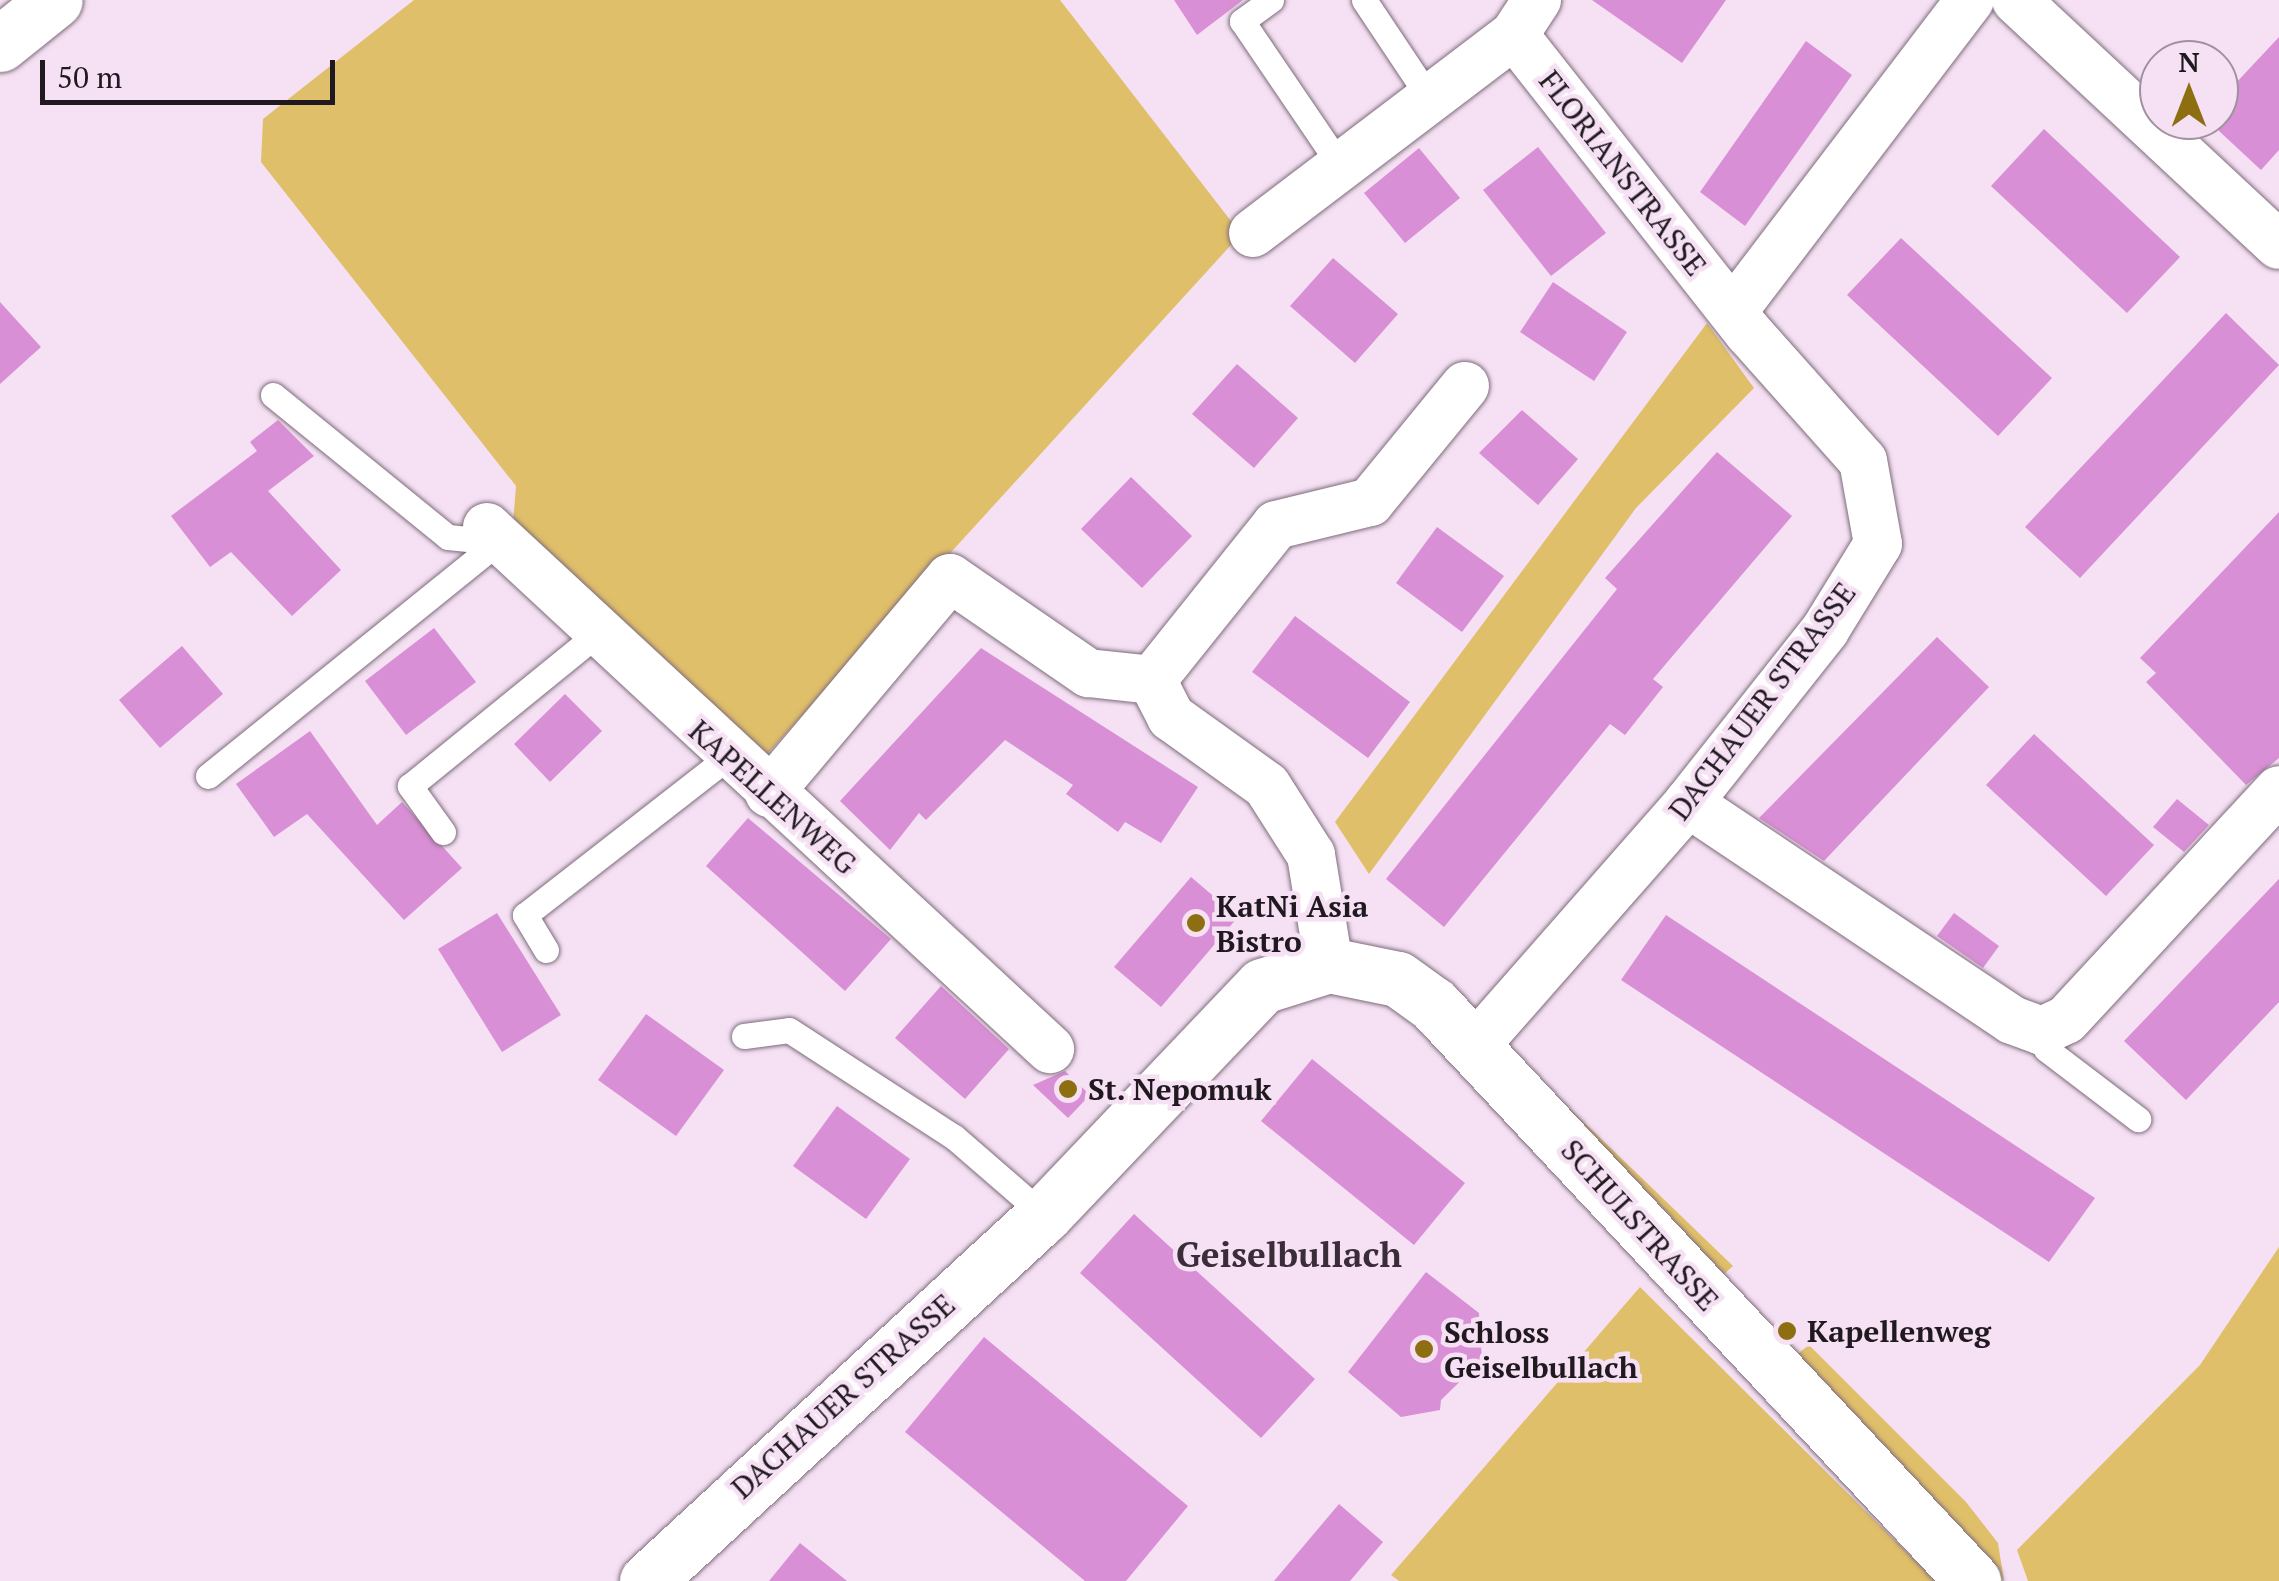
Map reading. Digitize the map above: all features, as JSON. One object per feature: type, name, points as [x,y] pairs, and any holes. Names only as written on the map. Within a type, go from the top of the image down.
[{"type":"main road","points":[[0,44],[55,0]]},
{"type":"main road","name":"SCHULSTRASSE","points":[[1262,986],[1329,965],[1398,979],[1474,1047],[1973,1581]]},
{"type":"main road","name":"DACHAUER STRASSE","points":[[647,1581],[1044,1214],[1262,986]]},
{"type":"street","points":[[1733,311],[1970,0]]},
{"type":"street","points":[[2016,0],[2279,245]]},
{"type":"street","name":"FLORIANSTRASSE","points":[[1253,233],[1338,162],[1430,99],[1526,17],[1733,311]]},
{"type":"street","name":"DACHAUER STRASSE","points":[[1474,1047],[1688,803],[1825,630],[1878,544],[1863,461],[1733,311]]},
{"type":"street","points":[[1152,680],[1276,525],[1370,502],[1464,386]]},
{"type":"street","name":"KAPELLENWEG","points":[[492,534],[728,757],[1050,1049]]},
{"type":"street","points":[[769,793],[950,578],[1088,674],[1152,680]]},
{"type":"street","points":[[1152,680],[1171,718],[1268,786],[1294,817],[1311,855],[1329,965]]},
{"type":"street","points":[[1688,803],[2012,1020],[2042,1031],[2066,1020],[2279,790]]},
{"type":"lane","points":[[1271,0],[1242,21],[1338,162]]},
{"type":"lane","points":[[1364,0],[1430,99]]},
{"type":"lane","points":[[272,396],[448,537],[492,534]]},
{"type":"lane","points":[[208,776],[492,534]]},
{"type":"lane","points":[[443,832],[410,786],[597,634]]},
{"type":"lane","points":[[546,950],[526,915],[728,757]]},
{"type":"lane","points":[[744,1036],[789,1030],[954,1137],[1044,1214]]},
{"type":"lane","points":[[2042,1031],[2046,1049],[2138,1119]]},
{"type":"shaded area","points":[[414,0],[1060,0],[1241,234],[759,763],[512,535],[516,486],[261,162],[263,119]]},
{"type":"shaded area","points":[[1707,323],[1754,388],[1636,508],[1369,874],[1335,822]]},
{"type":"shaded area","points":[[1536,1076],[1733,1266],[1724,1274],[1533,1083]]},
{"type":"shaded area","points":[[2279,1247],[2279,1581],[2028,1581],[2017,1550],[2200,1365]]},
{"type":"shaded area","points":[[1640,1287],[1936,1581],[1399,1581],[1391,1575]]},
{"type":"shaded area","points":[[1809,1345],[1966,1502],[1998,1543],[2004,1581],[1934,1518],[1795,1356]]},
{"type":"building","points":[[1174,0],[1243,0],[1197,35]]},
{"type":"building","points":[[1592,0],[1726,0],[1682,63]]},
{"type":"building","points":[[2279,37],[2279,150],[2261,170],[2229,140],[2239,140],[2239,80]]},
{"type":"building","points":[[1806,41],[1852,75],[1745,226],[1700,192]]},
{"type":"building","points":[[2044,129],[2180,257],[2127,313],[1991,186]]},
{"type":"building","points":[[1538,147],[1606,233],[1551,276],[1483,190]]},
{"type":"building","points":[[1419,148],[1460,198],[1405,243],[1364,193]]},
{"type":"building","points":[[1901,238],[2052,378],[1998,436],[1847,295]]},
{"type":"building","points":[[1333,258],[1398,314],[1355,363],[1290,306]]},
{"type":"building","points":[[1553,282],[1627,332],[1594,381],[1520,332]]},
{"type":"building","points":[[0,302],[41,347],[0,384]]},
{"type":"building","points":[[2226,313],[2279,365],[2080,578],[2025,527]]},
{"type":"building","points":[[1237,364],[1298,418],[1254,468],[1192,414]]},
{"type":"building","points":[[1522,410],[1578,459],[1538,505],[1479,453]]},
{"type":"building","points":[[278,420],[314,456],[268,491],[341,570],[292,616],[231,552],[210,567],[171,516],[257,451],[250,442]]},
{"type":"building","points":[[1717,452],[1792,516],[1653,679],[1663,687],[1625,735],[1610,724],[1444,927],[1386,879],[1617,589],[1605,578]]},
{"type":"building","points":[[1131,477],[1192,536],[1142,588],[1081,529]]},
{"type":"building","points":[[2279,512],[2279,758],[2246,785],[2146,682],[2156,673],[2140,658]]},
{"type":"building","points":[[1437,527],[1504,576],[1462,632],[1396,583]]},
{"type":"building","points":[[1295,616],[1410,702],[1368,758],[1252,672]]},
{"type":"building","points":[[434,628],[476,682],[406,735],[365,681]]},
{"type":"building","points":[[1937,637],[1989,687],[1824,861],[1759,818]]},
{"type":"building","points":[[182,646],[223,694],[160,748],[119,700]]},
{"type":"building","points":[[981,648],[1198,787],[1161,843],[1125,822],[1118,832],[1066,794],[1073,785],[1005,740],[926,820],[919,813],[890,850],[840,801]]},
{"type":"building","points":[[565,694],[602,731],[550,782],[514,744]]},
{"type":"building","points":[[310,731],[377,825],[402,802],[462,868],[404,920],[307,814],[274,837],[236,784]]},
{"type":"building","points":[[2034,734],[2154,845],[2106,896],[1986,785]]},
{"type":"building","points":[[2177,799],[2209,825],[2184,852],[2153,827]]},
{"type":"building","points":[[748,818],[891,939],[845,991],[706,866]]},
{"type":"building","points":[[1191,877],[1238,917],[1161,1007],[1114,967]]},
{"type":"building","points":[[2279,879],[2279,1002],[2186,1100],[2124,1041]]},
{"type":"building","points":[[497,913],[561,1015],[502,1052],[438,949]]},
{"type":"building","points":[[1954,913],[1999,946],[1983,968],[1937,936]]},
{"type":"building","points":[[1666,915],[2095,1198],[2049,1262],[1621,980]]},
{"type":"building","points":[[941,986],[1009,1049],[965,1099],[895,1038]]},
{"type":"building","points":[[646,1014],[724,1070],[676,1136],[598,1080]]},
{"type":"building","points":[[1312,1059],[1465,1183],[1414,1245],[1261,1121]]},
{"type":"building","points":[[1065,1071],[1090,1095],[1068,1118],[1033,1085]]},
{"type":"building","points":[[837,1106],[910,1159],[866,1219],[793,1166]]},
{"type":"building","points":[[1134,1214],[1315,1379],[1261,1438],[1080,1273]]},
{"type":"building","name":"Schloss Geiselbullach","points":[[1426,1272],[1479,1313],[1482,1360],[1441,1400],[1440,1410],[1401,1417],[1348,1372]]},
{"type":"building","points":[[984,1337],[1188,1506],[1126,1581],[1085,1581],[905,1432]]},
{"type":"building","points":[[1339,1504],[1383,1542],[1350,1581],[1274,1581]]},
{"type":"building","points":[[800,1543],[847,1581],[769,1581]]},
{"type":"place","name":"KatNi Asia Bistro","points":[[1196,923]]},
{"type":"place","name":"St. Nepomuk","points":[[1068,1089]]},
{"type":"place","name":"Kapellenweg","points":[[1787,1331]]},
{"type":"place","name":"Schloss Geiselbullach","points":[[1424,1349]]},
{"type":"district","name":"Geiselbullach","points":[[1289,1254]]}]
